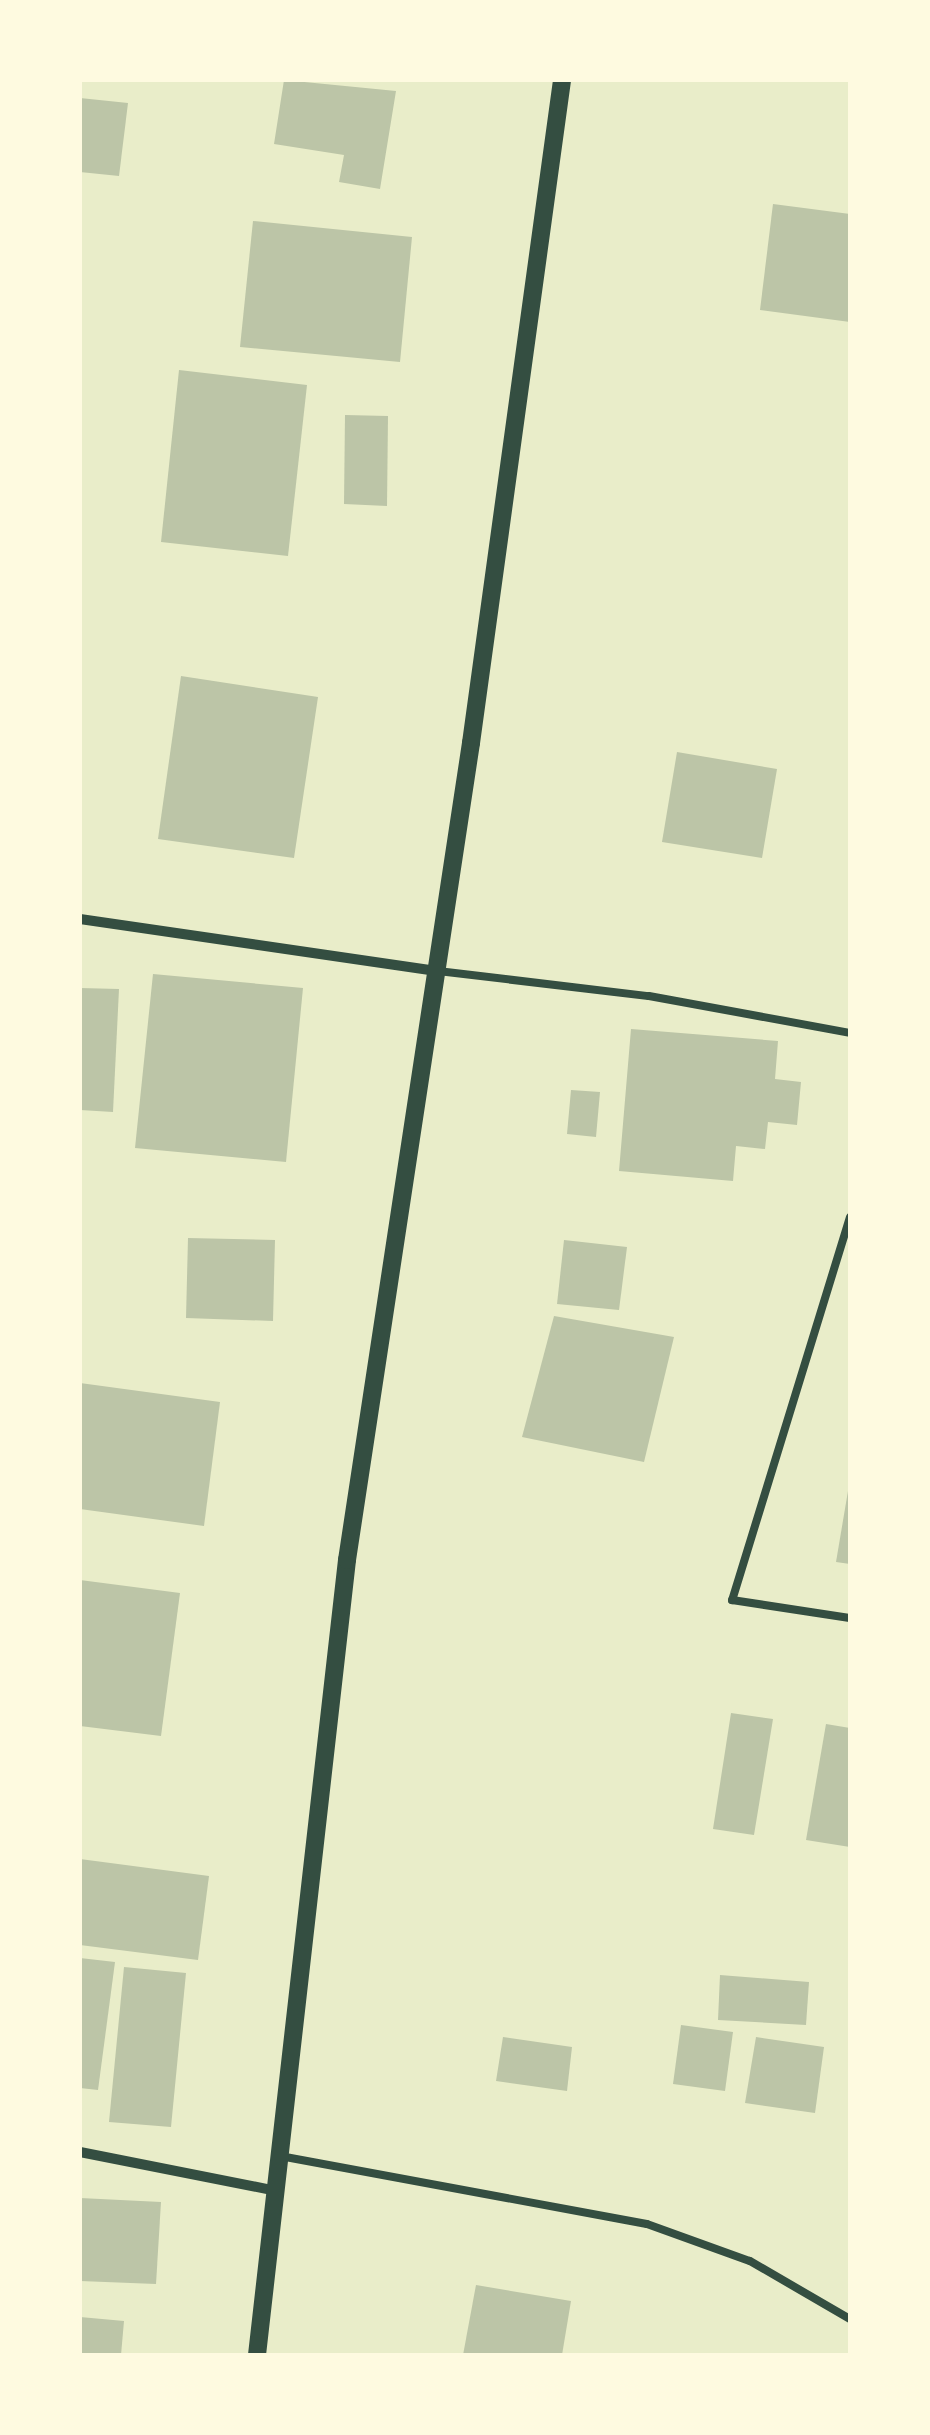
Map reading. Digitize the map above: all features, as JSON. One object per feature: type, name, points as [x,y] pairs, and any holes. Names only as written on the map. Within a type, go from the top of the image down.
[{"type":"street","points":[[256,2355],[348,1560],[438,971],[562,80]]},
{"type":"street","points":[[80,919],[438,971]]},
{"type":"street","points":[[80,2152],[277,2191]]},
{"type":"lane","points":[[438,971],[648,996],[850,1033]]},
{"type":"lane","points":[[850,1216],[732,1600],[850,1618]]},
{"type":"lane","points":[[280,2156],[647,2224],[750,2261],[850,2318]]},
{"type":"building","points":[[284,80],[396,91],[380,189],[339,182],[344,155],[274,144]]},
{"type":"building","points":[[80,98],[128,103],[119,176],[80,172]]},
{"type":"building","points":[[773,204],[850,214],[850,322],[760,310]]},
{"type":"building","points":[[253,221],[412,237],[400,362],[240,347]]},
{"type":"building","points":[[179,370],[307,385],[288,556],[161,542]]},
{"type":"building","points":[[345,415],[388,416],[387,506],[344,504]]},
{"type":"building","points":[[181,676],[318,697],[294,858],[158,839]]},
{"type":"building","points":[[677,752],[777,769],[762,858],[662,842]]},
{"type":"building","points":[[153,974],[303,988],[286,1162],[135,1148]]},
{"type":"building","points":[[80,988],[119,989],[113,1112],[80,1110]]},
{"type":"building","points":[[631,1029],[778,1041],[775,1079],[801,1082],[797,1125],[768,1122],[765,1149],[736,1146],[733,1181],[619,1171]]},
{"type":"building","points":[[571,1090],[600,1092],[596,1137],[567,1134]]},
{"type":"building","points":[[188,1238],[275,1240],[273,1321],[186,1318]]},
{"type":"building","points":[[564,1240],[627,1247],[619,1310],[557,1304]]},
{"type":"building","points":[[554,1316],[674,1337],[644,1462],[522,1437]]},
{"type":"building","points":[[80,1383],[220,1402],[204,1526],[80,1509]]},
{"type":"building","points":[[850,1491],[850,1564],[836,1562]]},
{"type":"building","points":[[80,1580],[180,1593],[161,1736],[80,1726]]},
{"type":"building","points":[[731,1713],[773,1719],[754,1835],[713,1829]]},
{"type":"building","points":[[826,1724],[850,1728],[850,1847],[806,1840]]},
{"type":"building","points":[[80,1859],[209,1876],[198,1960],[80,1945]]},
{"type":"building","points":[[80,1958],[115,1962],[98,2090],[80,2088]]},
{"type":"building","points":[[124,1967],[186,1973],[171,2127],[109,2122]]},
{"type":"building","points":[[720,1975],[809,1982],[806,2025],[718,2020]]},
{"type":"building","points":[[681,2025],[733,2032],[725,2091],[673,2084]]},
{"type":"building","points":[[503,2037],[572,2047],[567,2091],[496,2081]]},
{"type":"building","points":[[756,2037],[824,2047],[815,2113],[745,2103]]},
{"type":"building","points":[[80,2198],[161,2202],[156,2284],[80,2281]]},
{"type":"building","points":[[476,2285],[571,2301],[562,2355],[463,2355]]},
{"type":"building","points":[[80,2317],[124,2321],[121,2355],[80,2355]]}]
